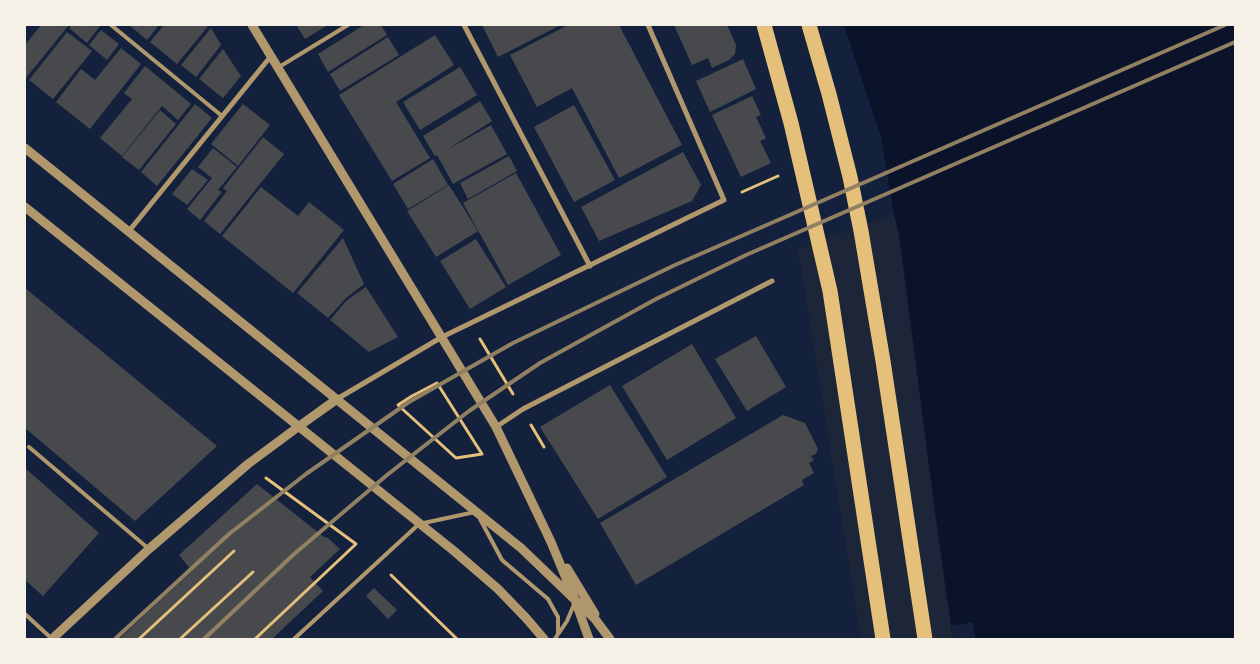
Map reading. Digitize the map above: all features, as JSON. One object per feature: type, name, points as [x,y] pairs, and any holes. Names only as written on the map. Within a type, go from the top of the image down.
[{"type":"highway","points":[[764,25],[794,133],[830,291],[882,639]]},
{"type":"highway","points":[[809,25],[850,177],[861,231],[925,639]]},
{"type":"street","points":[[252,25],[496,427],[551,542],[589,639]]},
{"type":"street","points":[[464,25],[590,266]]},
{"type":"street","points":[[52,639],[149,549],[248,464],[337,399],[442,337],[724,200],[648,25]]},
{"type":"street","points":[[129,231],[271,56]]},
{"type":"street","points":[[25,148],[521,548],[595,619],[609,637]]},
{"type":"street","points":[[26,210],[454,551],[498,589],[544,639]]},
{"type":"street","points":[[496,427],[523,410],[772,281]]},
{"type":"street","points":[[551,542],[609,637]]},
{"type":"lane","points":[[111,25],[222,116]]},
{"type":"lane","points":[[278,68],[348,25]]},
{"type":"lane","points":[[29,447],[149,549]]},
{"type":"lane","points":[[294,639],[419,524],[476,511],[502,560],[548,599],[558,617],[558,634],[555,639]]},
{"type":"lane","points":[[555,639],[567,621],[575,600]]},
{"type":"lane","points":[[25,614],[52,639]]},
{"type":"path","points":[[724,200],[779,176]]},
{"type":"path","points":[[471,324],[544,447]]},
{"type":"path","points":[[437,383],[482,454],[456,458],[398,405],[437,383]]},
{"type":"path","points":[[255,639],[356,544],[261,474]]},
{"type":"path","points":[[139,639],[234,551]]},
{"type":"path","points":[[180,639],[253,572]]},
{"type":"path","points":[[391,574],[457,639]]},
{"type":"shaded area","points":[[844,25],[1235,25],[1235,639],[953,639],[899,234],[881,137]]},
{"type":"shaded area","points":[[894,214],[899,234],[953,639],[861,639],[798,249]]},
{"type":"pier","points":[[973,622],[975,639],[953,639],[951,626]]},
{"type":"building","points":[[41,25],[69,25],[25,79],[25,45]]},
{"type":"building","points":[[72,25],[100,26],[87,43],[69,28]]},
{"type":"building","points":[[129,25],[159,25],[147,40]]},
{"type":"building","points":[[164,25],[209,25],[177,64],[150,42]]},
{"type":"building","points":[[296,25],[328,25],[305,39]]},
{"type":"building","points":[[364,25],[381,25],[387,35],[328,72],[318,54]]},
{"type":"building","points":[[482,25],[561,25],[498,57]]},
{"type":"building","points":[[568,25],[619,25],[682,145],[619,178],[572,88],[537,107],[510,55]]},
{"type":"building","points":[[674,25],[727,25],[736,45],[735,54],[729,60],[712,68],[708,58],[692,65]]},
{"type":"building","points":[[211,28],[221,45],[196,77],[181,65]]},
{"type":"building","points":[[101,30],[119,44],[107,60],[89,45]]},
{"type":"building","points":[[67,32],[92,51],[53,99],[29,80]]},
{"type":"building","points":[[435,35],[454,65],[396,102],[430,158],[392,181],[339,95]]},
{"type":"building","points":[[388,37],[399,55],[340,91],[330,74]]},
{"type":"building","points":[[121,48],[141,64],[90,129],[56,102],[81,69],[95,80]]},
{"type":"building","points":[[223,49],[241,76],[223,98],[199,79]]},
{"type":"building","points":[[743,59],[756,89],[710,112],[696,81]]},
{"type":"building","points":[[145,66],[191,104],[178,120],[162,106],[122,156],[100,138],[132,99],[124,93]]},
{"type":"building","points":[[460,67],[477,95],[420,130],[403,102]]},
{"type":"building","points":[[752,96],[761,115],[756,117],[766,138],[760,141],[771,163],[741,177],[712,115]]},
{"type":"building","points":[[480,101],[492,121],[445,151],[491,125],[507,154],[453,184],[437,155],[435,156],[423,136]]},
{"type":"building","points":[[195,104],[212,118],[157,186],[141,172]]},
{"type":"building","points":[[243,104],[270,125],[238,166],[211,144]]},
{"type":"building","points":[[574,105],[615,180],[574,202],[534,127]]},
{"type":"building","points":[[160,110],[176,124],[139,170],[122,157]]},
{"type":"building","points":[[263,137],[284,154],[220,234],[204,221],[227,191],[223,188]]},
{"type":"building","points":[[213,148],[237,167],[218,190],[222,192],[200,220],[187,209],[212,178],[198,167]]},
{"type":"building","points":[[683,152],[701,185],[692,201],[599,241],[581,207]]},
{"type":"building","points":[[509,156],[517,171],[468,199],[460,183]]},
{"type":"building","points":[[433,159],[448,185],[408,209],[393,184]]},
{"type":"building","points":[[192,169],[208,180],[187,205],[172,194]]},
{"type":"building","points":[[516,173],[561,255],[508,285],[463,203]]},
{"type":"building","points":[[449,185],[478,231],[436,257],[407,211]]},
{"type":"building","points":[[261,187],[298,216],[309,202],[344,230],[293,293],[222,236]]},
{"type":"building","points":[[343,238],[364,284],[346,298],[328,318],[297,293]]},
{"type":"building","points":[[476,239],[506,287],[470,309],[440,261]]},
{"type":"building","points":[[366,287],[398,337],[369,352],[330,320],[347,300]]},
{"type":"building","points":[[25,288],[217,446],[135,521],[25,428]]},
{"type":"building","points":[[756,336],[786,387],[747,411],[715,359]]},
{"type":"building","points":[[692,344],[736,418],[667,460],[622,386]]},
{"type":"building","points":[[610,385],[667,477],[598,519],[540,427]]},
{"type":"building","points":[[783,415],[805,423],[818,449],[816,454],[811,456],[814,460],[809,463],[814,473],[802,480],[804,485],[636,585],[600,523]]},
{"type":"building","points":[[25,468],[99,533],[43,596],[25,580]]},
{"type":"building","points":[[257,484],[340,549],[310,577],[323,591],[272,639],[119,639],[192,571],[179,555]]},
{"type":"building","points":[[374,588],[397,610],[388,619],[366,596]]},
{"type":"railway","points":[[115,639],[229,534],[306,474],[409,402],[513,343],[675,265],[1225,25]]},
{"type":"railway","points":[[204,639],[293,555],[387,475],[469,411],[540,363],[656,299],[746,255],[1235,42]]}]
